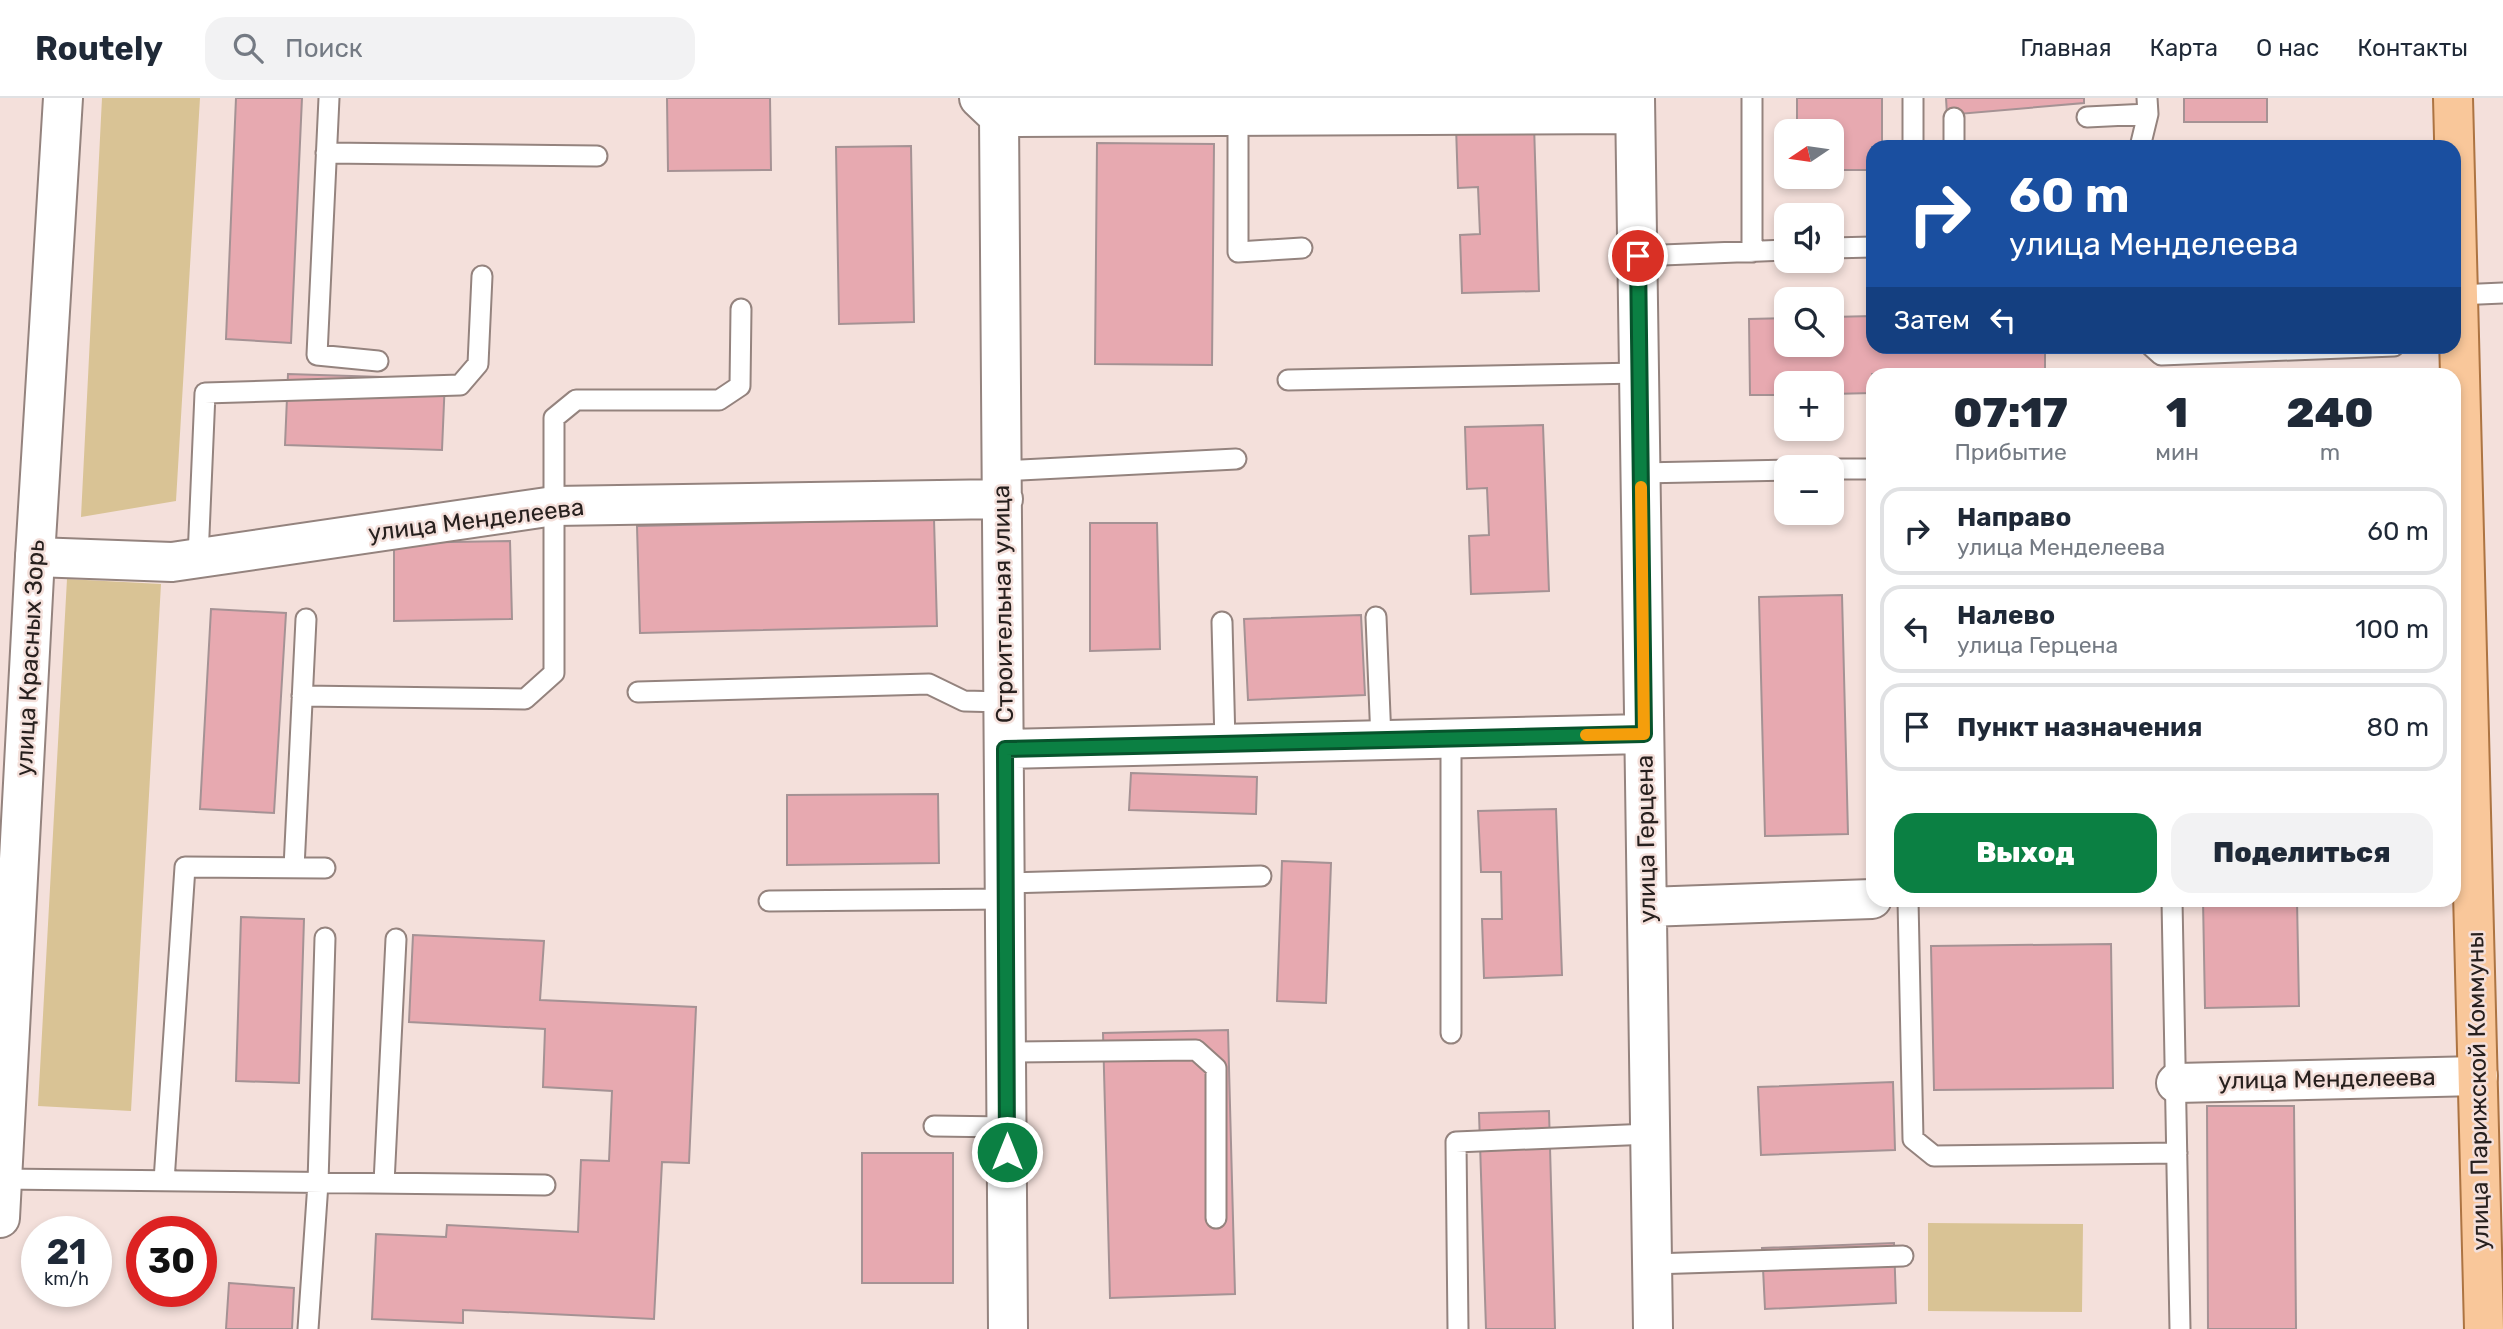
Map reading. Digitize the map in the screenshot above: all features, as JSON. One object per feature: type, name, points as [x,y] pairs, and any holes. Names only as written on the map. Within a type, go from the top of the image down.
[{"type":"main road","name":"улица Парижской Коммуны","points":[[2453,98],[2454,140]]},
{"type":"main road","name":"улица Парижской Коммуны","points":[[2461,510],[2478,1076],[2492,1161],[2484,1329]]},
{"type":"street","name":"улица Красных Зорь","points":[[0,1218],[15,637],[35,557],[63,98]]},
{"type":"street","points":[[989,108],[1238,116],[1635,106]]},
{"type":"street","name":"улица Герцена","points":[[1635,106],[1653,1329]]},
{"type":"street","name":"Строительная улица","points":[[989,108],[1002,485],[1008,1329]]},
{"type":"street","name":"улица Менделеева","points":[[35,557],[172,562],[554,506],[1002,485]]},
{"type":"street","points":[[1005,749],[1644,734]]},
{"type":"street","points":[[1647,907],[1866,891]]},
{"type":"street","name":"улица Менделеева","points":[[2176,1083],[2478,1076]]},
{"type":"lane","points":[[329,98],[317,355],[379,361]]},
{"type":"lane","points":[[1752,98],[1752,252]]},
{"type":"lane","points":[[1913,98],[1913,140]]},
{"type":"lane","points":[[2087,117],[2148,106],[2141,140]]},
{"type":"lane","points":[[1238,116],[1238,252],[1302,248]]},
{"type":"lane","points":[[1954,118],[1954,140]]},
{"type":"lane","points":[[326,153],[597,156]]},
{"type":"lane","points":[[1844,248],[1866,247]]},
{"type":"lane","points":[[1638,256],[1774,251]]},
{"type":"lane","points":[[198,558],[205,393],[460,385],[478,364],[482,276]]},
{"type":"lane","points":[[2461,295],[2503,293]]},
{"type":"lane","points":[[302,696],[525,699],[554,673],[554,418],[576,400],[719,400],[740,386],[741,309]]},
{"type":"lane","points":[[2158,359],[2221,354]]},
{"type":"lane","points":[[1288,380],[1639,373]]},
{"type":"lane","points":[[1002,485],[1236,459]]},
{"type":"lane","points":[[1844,469],[1866,468]]},
{"type":"lane","points":[[1640,473],[1774,470]]},
{"type":"lane","points":[[1376,617],[1381,740]]},
{"type":"lane","points":[[294,868],[306,619]]},
{"type":"lane","points":[[1222,622],[1224,744]]},
{"type":"lane","points":[[638,692],[929,684],[964,701],[1004,702]]},
{"type":"lane","points":[[1451,738],[1451,1033]]},
{"type":"lane","points":[[164,1181],[185,867],[325,868]]},
{"type":"lane","points":[[769,901],[1261,876]]},
{"type":"lane","points":[[1908,907],[1913,1139],[1934,1156],[2177,1153]]},
{"type":"lane","points":[[2172,907],[2180,1329]]},
{"type":"lane","points":[[308,1329],[318,1182],[326,938]]},
{"type":"lane","points":[[384,1183],[396,939]]},
{"type":"lane","points":[[1006,1052],[1196,1050],[1216,1068],[1216,1218]]},
{"type":"lane","points":[[934,1126],[1007,1127]]},
{"type":"lane","points":[[1458,1329],[1456,1142],[1650,1134]]},
{"type":"lane","points":[[1,1179],[545,1185]]},
{"type":"lane","points":[[1652,1264],[1903,1256]]},
{"type":"shaded area","points":[[102,98],[200,98],[176,501],[81,517]]},
{"type":"shaded area","points":[[67,579],[161,584],[131,1111],[38,1106]]},
{"type":"shaded area","points":[[1928,1223],[2083,1224],[2082,1312],[1928,1311]]},
{"type":"building","points":[[236,98],[302,98],[291,343],[226,339]]},
{"type":"building","points":[[667,98],[770,98],[771,170],[668,171]]},
{"type":"building","points":[[1797,98],[1882,98],[1882,140],[1866,140],[1866,170],[1844,170],[1844,119],[1797,119]]},
{"type":"building","points":[[1946,98],[2084,98],[2084,103],[1947,115]]},
{"type":"building","points":[[2184,98],[2267,98],[2267,122],[2184,122]]},
{"type":"building","points":[[1534,124],[1539,291],[1462,293],[1460,235],[1480,234],[1478,187],[1458,188],[1456,126]]},
{"type":"building","points":[[1097,143],[1214,144],[1212,365],[1095,364]]},
{"type":"building","points":[[911,146],[914,322],[839,324],[836,147]]},
{"type":"building","points":[[1866,316],[1866,354],[2045,354],[2045,368],[1866,368],[1866,393],[1844,394],[1844,371],[1774,371],[1774,395],[1750,395],[1749,319],[1774,318],[1774,357],[1844,357],[1844,317]]},
{"type":"building","points":[[288,374],[445,379],[442,450],[285,445]]},
{"type":"building","points":[[1543,425],[1549,591],[1471,594],[1469,536],[1489,535],[1487,488],[1467,489],[1465,427]]},
{"type":"building","points":[[934,519],[937,626],[640,633],[637,526]]},
{"type":"building","points":[[1090,523],[1157,523],[1160,649],[1090,651]]},
{"type":"building","points":[[510,541],[512,619],[394,621],[394,543]]},
{"type":"building","points":[[1842,595],[1848,834],[1765,836],[1759,597]]},
{"type":"building","points":[[211,609],[286,613],[274,813],[200,809]]},
{"type":"building","points":[[1361,615],[1365,695],[1248,700],[1244,619]]},
{"type":"building","points":[[1131,773],[1257,777],[1256,814],[1129,810]]},
{"type":"building","points":[[938,794],[939,863],[787,865],[787,795]]},
{"type":"building","points":[[1556,809],[1562,975],[1484,978],[1482,919],[1502,919],[1501,872],[1481,872],[1478,811]]},
{"type":"building","points":[[1282,861],[1331,863],[1326,1003],[1277,1001]]},
{"type":"building","points":[[2203,907],[2297,907],[2299,1006],[2205,1008]]},
{"type":"building","points":[[241,917],[304,919],[299,1083],[236,1081]]},
{"type":"building","points":[[413,935],[544,941],[540,1000],[696,1007],[689,1163],[662,1162],[654,1319],[463,1310],[463,1323],[372,1319],[376,1234],[446,1237],[447,1225],[578,1232],[581,1160],[609,1161],[612,1091],[543,1087],[545,1029],[409,1022]]},
{"type":"building","points":[[2111,944],[2113,1088],[1934,1090],[1931,946]]},
{"type":"building","points":[[1228,1030],[1235,1294],[1110,1298],[1103,1033]]},
{"type":"building","points":[[1893,1082],[1895,1150],[1761,1155],[1758,1087]]},
{"type":"building","points":[[2207,1106],[2294,1106],[2296,1329],[2208,1329]]},
{"type":"building","points":[[1549,1111],[1555,1329],[1486,1329],[1479,1113]]},
{"type":"building","points":[[862,1153],[953,1153],[953,1283],[862,1283]]},
{"type":"building","points":[[1894,1243],[1896,1303],[1765,1309],[1762,1248]]},
{"type":"building","points":[[229,1283],[294,1288],[292,1329],[226,1329]]},
{"type":"slow traffic","points":[[1586,735],[1644,734],[1641,487]]},
{"type":"route","points":[[1007,1152],[1005,749],[1644,734],[1638,256]]}]
